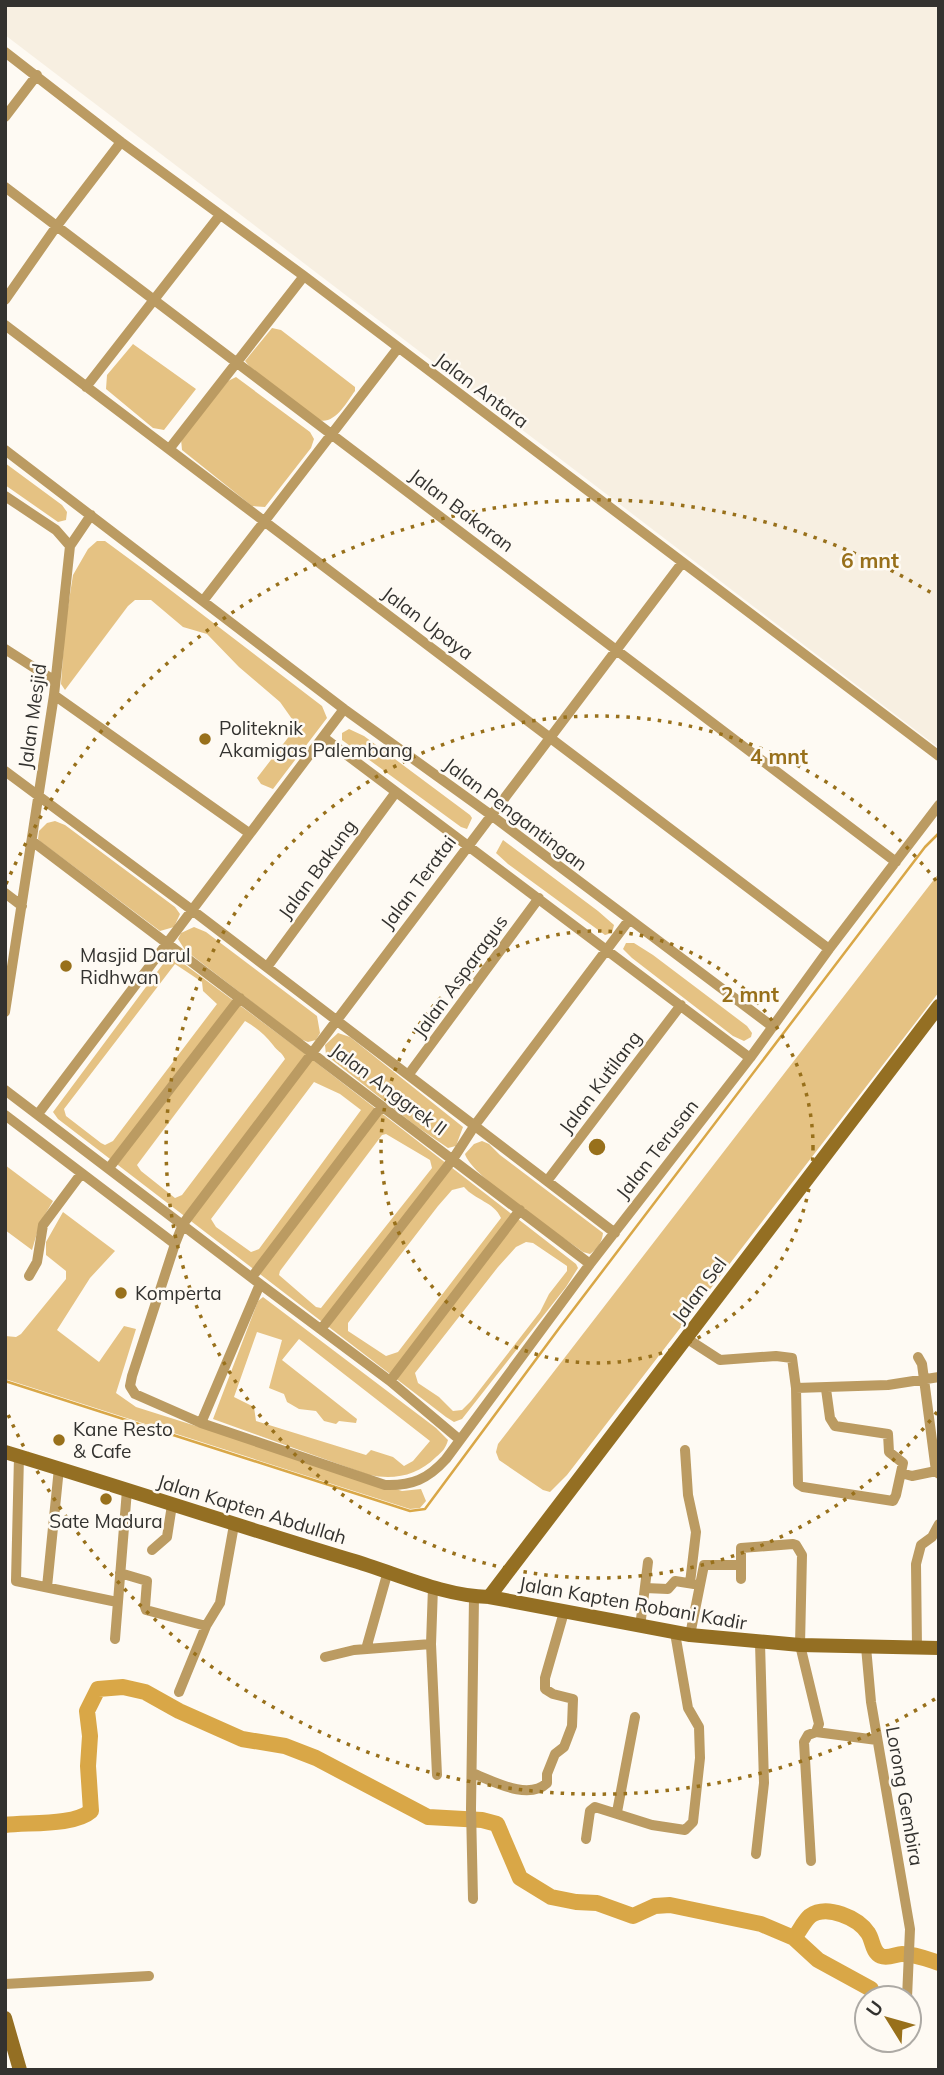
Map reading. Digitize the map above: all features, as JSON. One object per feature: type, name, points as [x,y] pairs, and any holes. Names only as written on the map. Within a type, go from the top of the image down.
[{"type":"main road","name":"Jalan Sel","points":[[489,1597],[939,1006]]},
{"type":"main road","name":"Jalan Kapten Abdullah","points":[[12,1454],[433,1587],[474,1597],[489,1597]]},
{"type":"main road","name":"Jalan Kapten Robani Kadir","points":[[489,1597],[675,1633],[760,1643],[939,1648]]},
{"type":"main road","points":[[5,2018],[20,2070]]},
{"type":"street","name":"Jalan Antara","points":[[5,52],[939,756]]},
{"type":"street","points":[[5,117],[37,75]]},
{"type":"street","points":[[5,300],[121,142]]},
{"type":"street","name":"Jalan Bakaran","points":[[5,187],[896,862]]},
{"type":"street","points":[[86,387],[220,215]]},
{"type":"street","points":[[170,448],[304,275]]},
{"type":"street","name":"Jalan Upaya","points":[[5,325],[829,949]]},
{"type":"street","points":[[203,601],[333,435],[397,348]]},
{"type":"street","name":"Jalan Pengantingan","points":[[5,450],[344,709],[491,815],[773,1027]]},
{"type":"street","points":[[5,496],[56,530],[70,546],[91,515]]},
{"type":"street","name":"Jalan Mesjid","points":[[5,1012],[54,695],[70,546]]},
{"type":"street","name":"Jalan Teratai","points":[[385,1485],[201,1423],[138,1397],[131,1385],[132,1376],[174,1244],[183,1224],[682,564]]},
{"type":"street","points":[[5,649],[55,681]]},
{"type":"street","points":[[54,695],[249,832]]},
{"type":"street","points":[[38,1114],[344,709]]},
{"type":"street","points":[[323,737],[750,1058]]},
{"type":"street","points":[[5,771],[409,1074],[615,1233]]},
{"type":"street","name":"Jalan Bakung","points":[[267,967],[396,792]]},
{"type":"street","name":"Jalan Terusan","points":[[385,1485],[407,1485],[435,1471],[939,805]]},
{"type":"street","name":"Jalan Anggrek II","points":[[32,841],[590,1264]]},
{"type":"street","points":[[5,893],[22,906]]},
{"type":"street","name":"Jalan Asparagus","points":[[409,1074],[539,898]]},
{"type":"street","points":[[322,1328],[453,1159],[475,1125],[629,920]]},
{"type":"street","points":[[109,1168],[240,998]]},
{"type":"street","name":"Jalan Kutilang","points":[[547,1181],[681,1005]]},
{"type":"street","points":[[5,1090],[322,1328],[460,1440]]},
{"type":"street","points":[[201,1423],[256,1281],[381,1107]]},
{"type":"street","points":[[5,1115],[174,1244]]},
{"type":"street","points":[[29,1276],[37,1262],[43,1225],[81,1174]]},
{"type":"street","points":[[390,1381],[520,1210]]},
{"type":"street","points":[[687,1338],[720,1360],[790,1357],[793,1360],[796,1388],[797,1478],[800,1486],[893,1501],[903,1463],[889,1452],[887,1432],[833,1424],[826,1389]]},
{"type":"street","points":[[901,1473],[912,1476],[937,1472],[925,1379],[918,1357]]},
{"type":"street","points":[[796,1388],[888,1385],[939,1377]]},
{"type":"street","points":[[685,1450],[688,1495],[696,1532],[692,1565],[695,1585],[691,1635]]},
{"type":"street","points":[[12,1454],[16,1581],[117,1602]]},
{"type":"street","points":[[47,1587],[59,1468]]},
{"type":"street","points":[[115,1639],[127,1490]]},
{"type":"street","points":[[152,1550],[167,1537],[172,1505]]},
{"type":"street","points":[[917,1648],[916,1564],[921,1545],[932,1537],[939,1524]]},
{"type":"street","points":[[179,1692],[206,1626],[220,1603],[234,1525]]},
{"type":"street","points":[[741,1579],[741,1548],[796,1545],[802,1555],[800,1645],[819,1724],[816,1732]]},
{"type":"street","points":[[640,1627],[648,1562]]},
{"type":"street","points":[[695,1585],[708,1564],[741,1565]]},
{"type":"street","points":[[692,1565],[704,1567]]},
{"type":"street","points":[[366,1649],[388,1571]]},
{"type":"street","points":[[120,1573],[147,1581],[146,1610],[206,1626]]},
{"type":"street","points":[[645,1588],[668,1589],[674,1581],[695,1585]]},
{"type":"street","points":[[433,1587],[431,1644],[437,1775]]},
{"type":"street","points":[[473,1899],[471,1809],[474,1597]]},
{"type":"street","points":[[472,1773],[516,1789],[532,1791],[541,1789],[547,1783],[547,1774],[555,1754],[564,1746],[572,1726],[573,1699],[545,1689],[545,1678],[564,1612]]},
{"type":"street","points":[[586,1839],[592,1808],[617,1812],[652,1825],[685,1830],[693,1822],[700,1758],[699,1727],[688,1708],[675,1633]]},
{"type":"street","points":[[756,1854],[764,1783],[760,1643]]},
{"type":"street","points":[[325,1657],[346,1651],[431,1644]]},
{"type":"street","name":"Lorong Gembira","points":[[866,1647],[871,1702],[910,1929],[908,1984]]},
{"type":"street","points":[[617,1812],[635,1717]]},
{"type":"street","points":[[811,1861],[804,1742],[808,1735],[816,1732],[877,1740]]},
{"type":"street","points":[[5,1984],[149,1976]]},
{"type":"shaded area","points":[[5,5],[939,5],[939,748],[5,35]]},
{"type":"shaded area","points":[[272,328],[281,330],[355,387],[344,407],[335,416],[324,421],[318,420],[245,361]]},
{"type":"shaded area","points":[[133,344],[196,389],[164,430],[153,428],[106,389],[107,375]]},
{"type":"shaded area","points":[[236,377],[310,432],[314,439],[311,448],[265,507],[252,506],[182,450],[181,439],[228,381]]},
{"type":"shaded area","points":[[5,463],[62,505],[67,512],[66,520],[58,522],[5,485]]},
{"type":"shaded area","points":[[97,541],[105,541],[322,706],[327,718],[273,789],[261,784],[257,778],[297,726],[280,702],[239,667],[207,634],[183,627],[151,600],[135,600],[128,606],[65,690],[61,684],[65,626],[73,575],[88,549]]},
{"type":"shaded area","points":[[349,729],[364,736],[470,815],[472,818],[467,829],[342,740],[342,733]]},
{"type":"shaded area","points":[[55,821],[65,825],[175,907],[180,914],[174,927],[160,931],[41,842],[38,839],[39,831],[47,823]]},
{"type":"shaded area","points":[[503,840],[598,911],[614,925],[612,933],[605,935],[508,864],[496,853]]},
{"type":"shaded area","points":[[939,873],[939,992],[567,1475],[550,1492],[499,1460],[496,1452],[498,1444]]},
{"type":"shaded area","points":[[194,927],[206,932],[317,1016],[320,1033],[316,1040],[308,1042],[300,1039],[185,950],[178,939],[181,933]]},
{"type":"shaded area","points":[[626,943],[634,943],[653,955],[747,1026],[752,1033],[751,1037],[744,1041],[733,1036],[632,958],[623,949]]},
{"type":"shaded area","points":[[170,958],[180,961],[300,1050],[576,1264],[578,1268],[566,1287],[462,1419],[454,1422],[446,1417],[58,1119],[53,1112]],"holes":[[[175,964],[202,982],[203,991],[217,1004],[113,1141],[105,1145],[101,1143],[66,1116],[64,1109]],[[245,1021],[260,1032],[285,1059],[182,1195],[175,1198],[137,1165]],[[314,1082],[340,1094],[361,1110],[259,1249],[251,1252],[216,1227],[211,1219]],[[386,1134],[430,1160],[432,1168],[321,1308],[316,1307],[279,1275],[280,1271],[382,1135]],[[464,1187],[494,1208],[501,1218],[398,1352],[386,1356],[348,1331],[348,1323],[452,1190]],[[526,1242],[533,1243],[567,1266],[567,1271],[549,1294],[540,1312],[471,1401],[462,1410],[453,1411],[439,1397],[418,1383],[415,1373],[516,1247]]]},
{"type":"shaded area","points":[[338,1033],[350,1037],[463,1127],[456,1146],[448,1148],[416,1126],[326,1055],[325,1045]]},
{"type":"shaded area","points":[[482,1141],[603,1233],[601,1242],[590,1254],[583,1252],[518,1205],[471,1164],[465,1154],[474,1144]]},
{"type":"shaded area","points":[[5,1165],[53,1201],[40,1223],[32,1250],[5,1230]]},
{"type":"shaded area","points":[[63,1212],[115,1251],[90,1278],[57,1330],[99,1362],[124,1326],[136,1329],[116,1393],[136,1407],[402,1491],[421,1489],[426,1501],[420,1508],[410,1509],[5,1379],[5,1336],[16,1337],[21,1334],[66,1279],[66,1271],[46,1255],[46,1242]]},
{"type":"shaded area","points":[[263,1297],[436,1428],[448,1440],[444,1450],[421,1469],[405,1475],[369,1475],[213,1419],[258,1301]],"holes":[[[257,1332],[282,1340],[269,1388],[284,1394],[287,1402],[299,1409],[316,1411],[324,1421],[336,1424],[339,1421],[356,1423],[357,1419],[282,1360],[299,1339],[430,1441],[413,1461],[404,1466],[393,1457],[371,1450],[366,1455],[256,1421],[254,1407],[234,1397]]]},
{"type":"waterway","points":[[5,1381],[410,1511],[425,1509],[560,1327],[925,847],[939,833]]},
{"type":"waterway","points":[[5,1825],[62,1821],[83,1816],[91,1811],[87,1711],[98,1689],[123,1687],[145,1692],[179,1711],[242,1739],[285,1746],[316,1758],[428,1817],[482,1820],[497,1824],[520,1878],[551,1897],[597,1903],[633,1916],[655,1906],[670,1905],[761,1924],[794,1938],[818,1960],[862,1984]]},
{"type":"waterway","points":[[794,1938],[810,1916],[825,1911],[833,1912],[842,1914],[863,1927],[876,1952],[881,1956],[907,1954],[939,1963]]},
{"type":"place","name":"Politeknik Akamigas Palembang","points":[[205,739]]},
{"type":"place","name":"Masjid Darul Ridhwan","points":[[66,966]]},
{"type":"place","name":"Komperta","points":[[121,1293]]},
{"type":"place","name":"Kane Resto & Cafe","points":[[59,1440]]},
{"type":"place","name":"Sate Madura","points":[[106,1499]]}]
